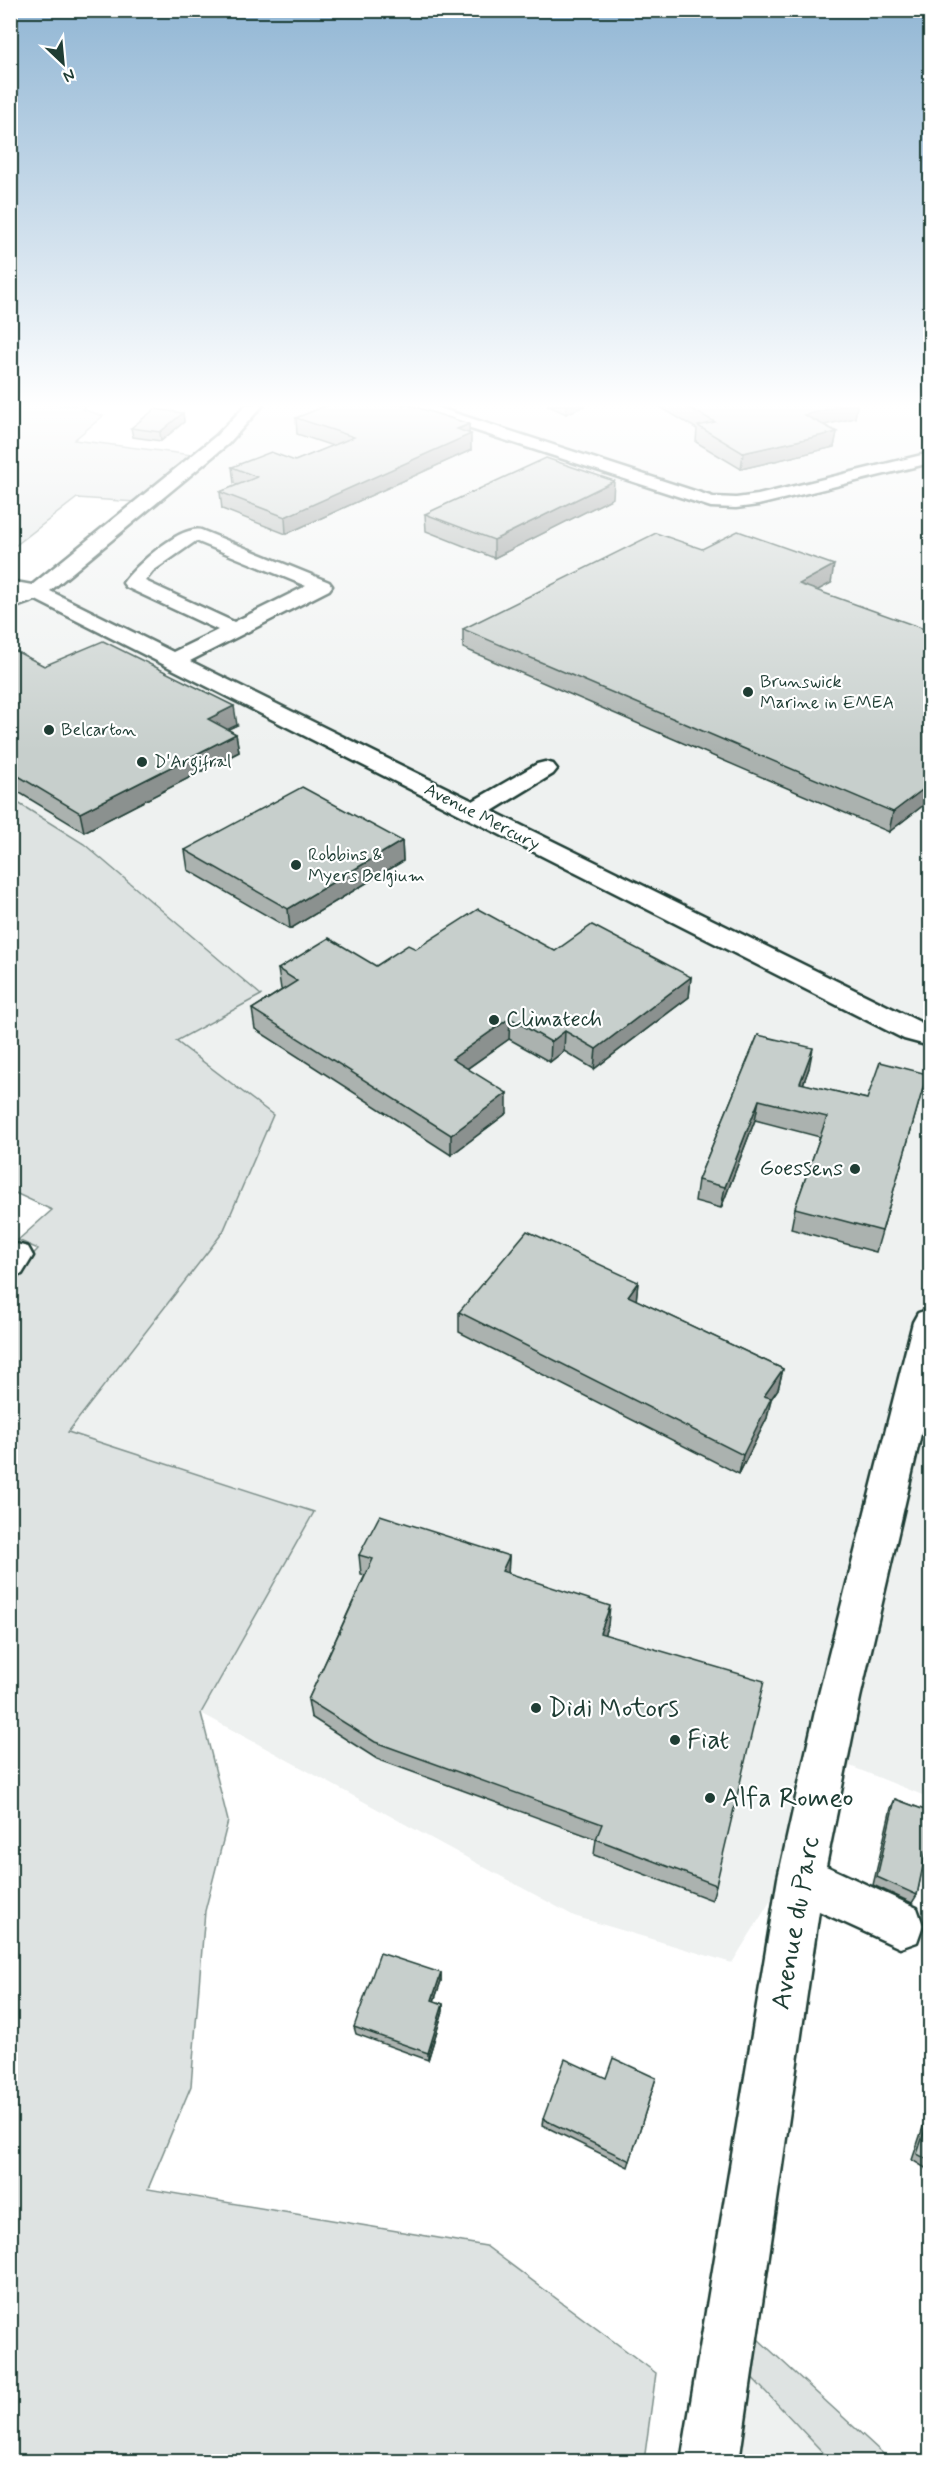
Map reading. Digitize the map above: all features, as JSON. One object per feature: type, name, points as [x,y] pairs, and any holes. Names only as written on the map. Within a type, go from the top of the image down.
[{"type":"street","points":[[10,604],[36,592],[124,520]]},
{"type":"street","points":[[173,661],[322,586],[194,534],[146,567],[133,583],[234,630]]},
{"type":"street","name":"Avenue Mercury","points":[[10,587],[36,592],[914,1032],[930,1037]]},
{"type":"street","points":[[473,812],[545,769]]},
{"type":"street","name":"Avenue du Parc","points":[[710,2462],[801,1878],[839,1698],[930,1322]]},
{"type":"street","points":[[801,1878],[900,1925]]},
{"type":"shaded area","points":[[11,520],[48,520],[11,549]]},
{"type":"shaded area","points":[[129,520],[930,520],[930,1798],[850,1766],[794,1863],[732,1963],[574,1916],[201,1713],[314,1512],[67,1432],[223,1232],[273,1115],[176,1041],[260,995],[84,844],[11,798],[10,610],[45,594]]},
{"type":"shaded area","points":[[10,798],[84,844],[261,995],[176,1041],[273,1115],[223,1232],[68,1432],[314,1512],[201,1713],[228,1821],[205,1911],[191,2086],[148,2189],[486,2246],[656,2373],[644,2461],[11,2461],[10,1279],[38,1249],[18,1240],[52,1210],[11,1191]]},
{"type":"shaded area","points":[[758,2339],[891,2461],[831,2461],[746,2371]]},
{"type":"shaded area","points":[[746,2371],[831,2461],[733,2462]]},
{"type":"building","points":[[442,520],[534,520],[494,540]]},
{"type":"building","name":"Brunswick Marine in EMEA","points":[[738,531],[834,565],[799,584],[930,631],[930,784],[893,812],[463,629],[656,533],[702,549]]},
{"type":"building","points":[[103,641],[234,706],[208,719],[236,734],[80,813],[10,771],[10,648],[44,666]]},
{"type":"building","name":"Robbins & Myers Belgium","points":[[302,787],[402,841],[288,909],[185,850]]},
{"type":"building","name":"Climatech","points":[[478,909],[555,951],[592,925],[691,977],[596,1049],[565,1031],[551,1042],[510,1018],[452,1059],[507,1093],[451,1135],[252,1009],[297,981],[278,969],[329,938],[376,966],[408,945],[416,949]]},
{"type":"building","name":"Goessens","points":[[758,1035],[813,1048],[800,1083],[867,1099],[880,1062],[927,1074],[882,1231],[795,1208],[827,1117],[759,1100],[725,1187],[698,1180]]},
{"type":"building","points":[[527,1231],[638,1282],[628,1296],[783,1369],[764,1396],[771,1398],[743,1455],[459,1312]]},
{"type":"building","name":"Didi Motors","points":[[380,1515],[509,1556],[502,1571],[610,1606],[600,1633],[764,1681],[716,1885],[596,1839],[602,1824],[375,1742],[308,1700],[373,1559],[359,1555]]},
{"type":"building","points":[[895,1799],[930,1812],[930,1853],[926,1851],[917,1895],[877,1877]]},
{"type":"building","points":[[380,1953],[441,1973],[432,2000],[443,2004],[428,2053],[354,2027]]},
{"type":"building","points":[[613,2058],[656,2078],[630,2161],[543,2119],[565,2059],[606,2078]]},
{"type":"building","points":[[930,2115],[930,2161],[917,2154]]},
{"type":"place","name":"Brunswick Marine in EMEA","points":[[748,692]]},
{"type":"place","name":"Belcarton","points":[[49,730]]},
{"type":"place","name":"D'Argifral","points":[[142,762]]},
{"type":"place","name":"Robbins & Myers Belgium","points":[[296,865]]},
{"type":"place","name":"Climatech","points":[[494,1020]]},
{"type":"place","name":"Goessens","points":[[855,1169]]},
{"type":"place","name":"Didi Motors","points":[[536,1708]]},
{"type":"place","name":"Fiat","points":[[675,1740]]},
{"type":"place","name":"Alfa Romeo","points":[[710,1798]]}]
